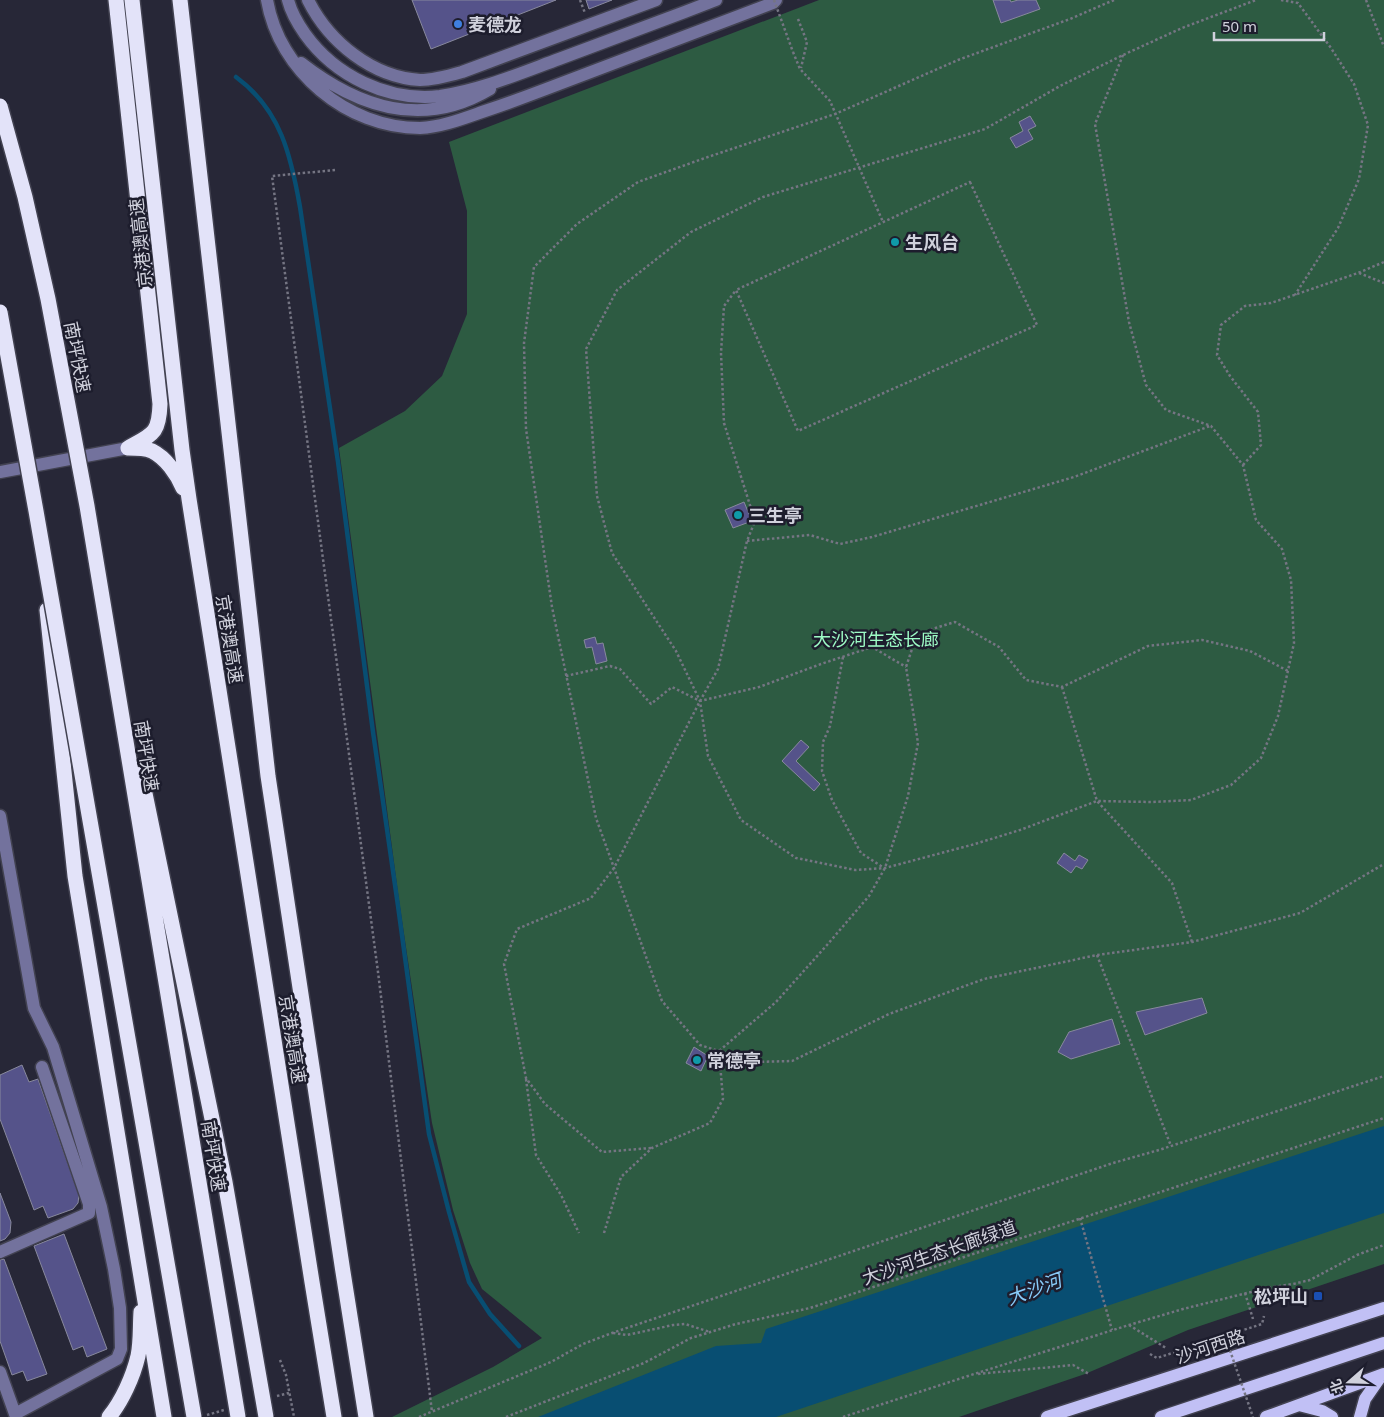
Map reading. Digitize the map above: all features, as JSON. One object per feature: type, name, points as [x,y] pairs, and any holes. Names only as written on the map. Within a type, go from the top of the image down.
[{"type":"highway","points":[[116,0],[160,404],[159,421],[155,430],[147,438],[128,448]]},
{"type":"highway","name":"京港澳高速","points":[[132,0],[188,499],[334,1417]]},
{"type":"highway","name":"京港澳高速","points":[[180,0],[268,776],[366,1417]]},
{"type":"highway","name":"南坪快速","points":[[0,106],[25,196],[46,290],[87,506],[238,1417]]},
{"type":"highway","points":[[0,312],[194,1417]]},
{"type":"highway","points":[[128,448],[152,451],[163,460],[174,471],[188,499]]},
{"type":"highway","points":[[87,506],[225,1182],[266,1417]]},
{"type":"highway","points":[[36,511],[75,876],[164,1417]]},
{"type":"highway","points":[[109,1417],[128,1383],[138,1355],[142,1280]]},
{"type":"main road","name":"沙河西路","points":[[1047,1417],[1384,1308]]},
{"type":"main road","points":[[1161,1417],[1384,1343]]},
{"type":"main road","points":[[1266,1417],[1383,1374]]},
{"type":"main road","points":[[1360,1417],[1365,1399],[1383,1374]]},
{"type":"main road","points":[[1066,1417],[1094,1402]]},
{"type":"main road","points":[[1299,1405],[1322,1410],[1332,1417]]},
{"type":"lane","points":[[266,0],[275,30],[286,52],[318,89],[357,114],[400,127],[421,128],[459,120],[518,100],[772,3],[775,0]]},
{"type":"lane","points":[[288,0],[300,26],[314,47],[331,63],[350,76],[370,86],[394,93],[416,96],[438,96],[460,92],[509,78],[716,0]]},
{"type":"lane","points":[[308,0],[318,18],[331,35],[350,52],[368,64],[386,72],[403,78],[421,80],[440,78],[486,64],[656,0]]},
{"type":"lane","points":[[286,52],[309,69],[365,101],[384,107],[405,110],[441,109],[461,103],[509,78]]},
{"type":"lane","points":[[0,472],[128,448]]},
{"type":"lane","points":[[0,816],[34,1008],[53,1047],[101,1207],[120,1308],[121,1349],[117,1359],[15,1414],[0,1372]]},
{"type":"lane","points":[[0,1252],[89,1213],[88,1204],[42,1067]]},
{"type":"path","points":[[775,0],[800,70],[830,101],[884,222]]},
{"type":"path","points":[[1114,0],[1070,19],[958,60],[835,114],[638,182],[577,224],[534,267],[524,343],[526,429],[552,607],[596,818],[662,1001],[700,1045],[753,1062],[792,1061],[890,1014],[984,979],[1097,956],[1192,942],[1300,913],[1384,864]]},
{"type":"path","points":[[1123,55],[1094,124],[1129,322],[1146,385],[1166,410],[1211,426],[1243,465],[1256,520],[1282,549],[1292,580],[1294,644],[1278,716],[1261,758],[1231,785],[1191,800],[1151,802],[1097,801],[1020,830],[885,868],[855,870],[796,858],[741,820],[708,756],[700,701],[676,651],[612,553],[597,496],[586,349],[617,290],[691,232],[763,197],[985,129],[1060,86],[1123,55],[1182,28],[1256,0]]},
{"type":"path","points":[[1281,0],[1298,3],[1331,48],[1354,84],[1368,125],[1359,179],[1338,228],[1295,294]]},
{"type":"path","points":[[1366,0],[1384,47]]},
{"type":"path","points":[[798,19],[807,42],[800,70]]},
{"type":"path","points":[[334,170],[272,176],[374,940],[432,1412]]},
{"type":"path","points":[[579,1233],[561,1195],[536,1155],[526,1078],[504,964],[518,929],[591,898],[614,868],[718,669],[747,541],[755,520],[724,423],[721,363],[724,306],[736,290],[970,182],[1037,324],[798,431],[736,290]]},
{"type":"path","points":[[1243,465],[1261,445],[1258,412],[1216,355],[1221,325],[1245,306],[1271,303],[1384,262]]},
{"type":"path","points":[[1358,273],[1384,283]]},
{"type":"path","points":[[747,541],[810,535],[840,544],[872,537],[1074,477],[1211,426]]},
{"type":"path","points":[[719,1051],[783,995],[869,896],[885,868],[908,796],[918,743],[906,667],[913,646],[932,629],[955,622],[999,647],[1026,680],[1062,687],[1148,646],[1202,640],[1250,651],[1288,671]]},
{"type":"path","points":[[566,676],[610,666],[620,668],[651,704],[672,687],[700,701],[759,687],[872,647],[906,667]]},
{"type":"path","points":[[844,656],[830,726],[823,742],[822,771],[832,800],[861,852],[885,868]]},
{"type":"path","points":[[1062,687],[1097,801],[1172,883],[1192,942]]},
{"type":"path","points":[[1097,956],[1171,1146]]},
{"type":"path","points":[[526,1078],[545,1104],[602,1152],[652,1148],[710,1123],[723,1099],[719,1051]]},
{"type":"path","points":[[419,1417],[551,1362],[583,1344],[612,1332],[1113,1163],[1171,1146],[1384,1076]]},
{"type":"path","name":"大沙河生态长廊绿道","points":[[506,1417],[644,1363],[691,1338],[736,1324],[810,1308],[1384,1118]]},
{"type":"path","points":[[604,1233],[621,1177],[652,1148]]},
{"type":"path","points":[[1080,1218],[1112,1330]]},
{"type":"path","points":[[844,1417],[971,1374],[1183,1309],[1245,1293],[1310,1280],[1357,1255],[1384,1244]]},
{"type":"path","points":[[1245,1293],[1253,1319]]},
{"type":"path","points":[[1150,1354],[1157,1358],[1262,1324],[1264,1316]]},
{"type":"path","points":[[612,1332],[626,1335],[685,1324],[712,1333]]},
{"type":"path","points":[[1129,1325],[1166,1348]]},
{"type":"path","points":[[1225,1336],[1253,1417]]},
{"type":"path","points":[[280,1360],[286,1375],[294,1417]]},
{"type":"path","points":[[971,1374],[1073,1365],[1089,1374]]},
{"type":"green space","name":"大沙河生态长廊","points":[[819,0],[1384,0],[1384,1264],[1188,1330],[1085,1374],[959,1417],[392,1417],[493,1367],[542,1338],[482,1289],[470,1263],[453,1210],[432,1123],[399,900],[339,448],[405,411],[442,376],[467,314],[467,211],[449,142]]},
{"type":"water","name":"大沙河","points":[[1384,1126],[1384,1213],[776,1417],[538,1417],[716,1346],[761,1343],[766,1329]]},
{"type":"building","name":"麦德龙","points":[[412,0],[556,0],[431,49]]},
{"type":"building","points":[[586,0],[612,0],[589,9]]},
{"type":"building","points":[[993,0],[1010,0],[1011,2],[1036,0],[1040,9],[1001,23]]},
{"type":"building","points":[[1030,116],[1036,126],[1028,130],[1033,139],[1016,148],[1010,138],[1023,131],[1019,122]]},
{"type":"building","name":"三生亭","points":[[744,502],[752,521],[733,528],[725,510]]},
{"type":"building","points":[[595,637],[597,644],[603,643],[607,661],[596,664],[592,647],[586,648],[584,640]]},
{"type":"building","points":[[801,740],[809,747],[796,761],[820,784],[814,791],[782,761]]},
{"type":"building","points":[[1064,853],[1075,861],[1079,855],[1088,860],[1082,869],[1076,866],[1071,873],[1057,863]]},
{"type":"building","points":[[1202,998],[1207,1013],[1145,1035],[1136,1012]]},
{"type":"building","points":[[1112,1019],[1120,1044],[1071,1059],[1058,1052],[1069,1032]]},
{"type":"building","name":"常德亭","points":[[694,1047],[708,1056],[701,1071],[686,1063]]},
{"type":"building","points":[[22,1065],[29,1082],[38,1079],[79,1195],[78,1203],[73,1209],[48,1218],[43,1206],[34,1210],[0,1119],[0,1075]]},
{"type":"building","points":[[0,1193],[11,1222],[10,1233],[5,1239],[0,1241]]},
{"type":"building","points":[[64,1234],[107,1349],[87,1357],[83,1346],[73,1350],[34,1246]]},
{"type":"building","points":[[4,1259],[47,1374],[27,1381],[23,1371],[12,1375],[0,1341],[0,1260]]},
{"type":"waterway","points":[[236,77],[264,104],[282,135],[293,170],[300,207],[338,462],[373,732],[429,1134],[469,1282],[490,1314],[519,1346]]},
{"type":"place","name":"麦德龙","points":[[458,24]]},
{"type":"place","name":"生风台","points":[[895,242]]},
{"type":"place","name":"三生亭","points":[[738,515]]},
{"type":"place","name":"常德亭","points":[[697,1060]]},
{"type":"place","name":"松坪山","points":[[1318,1296]]}]
